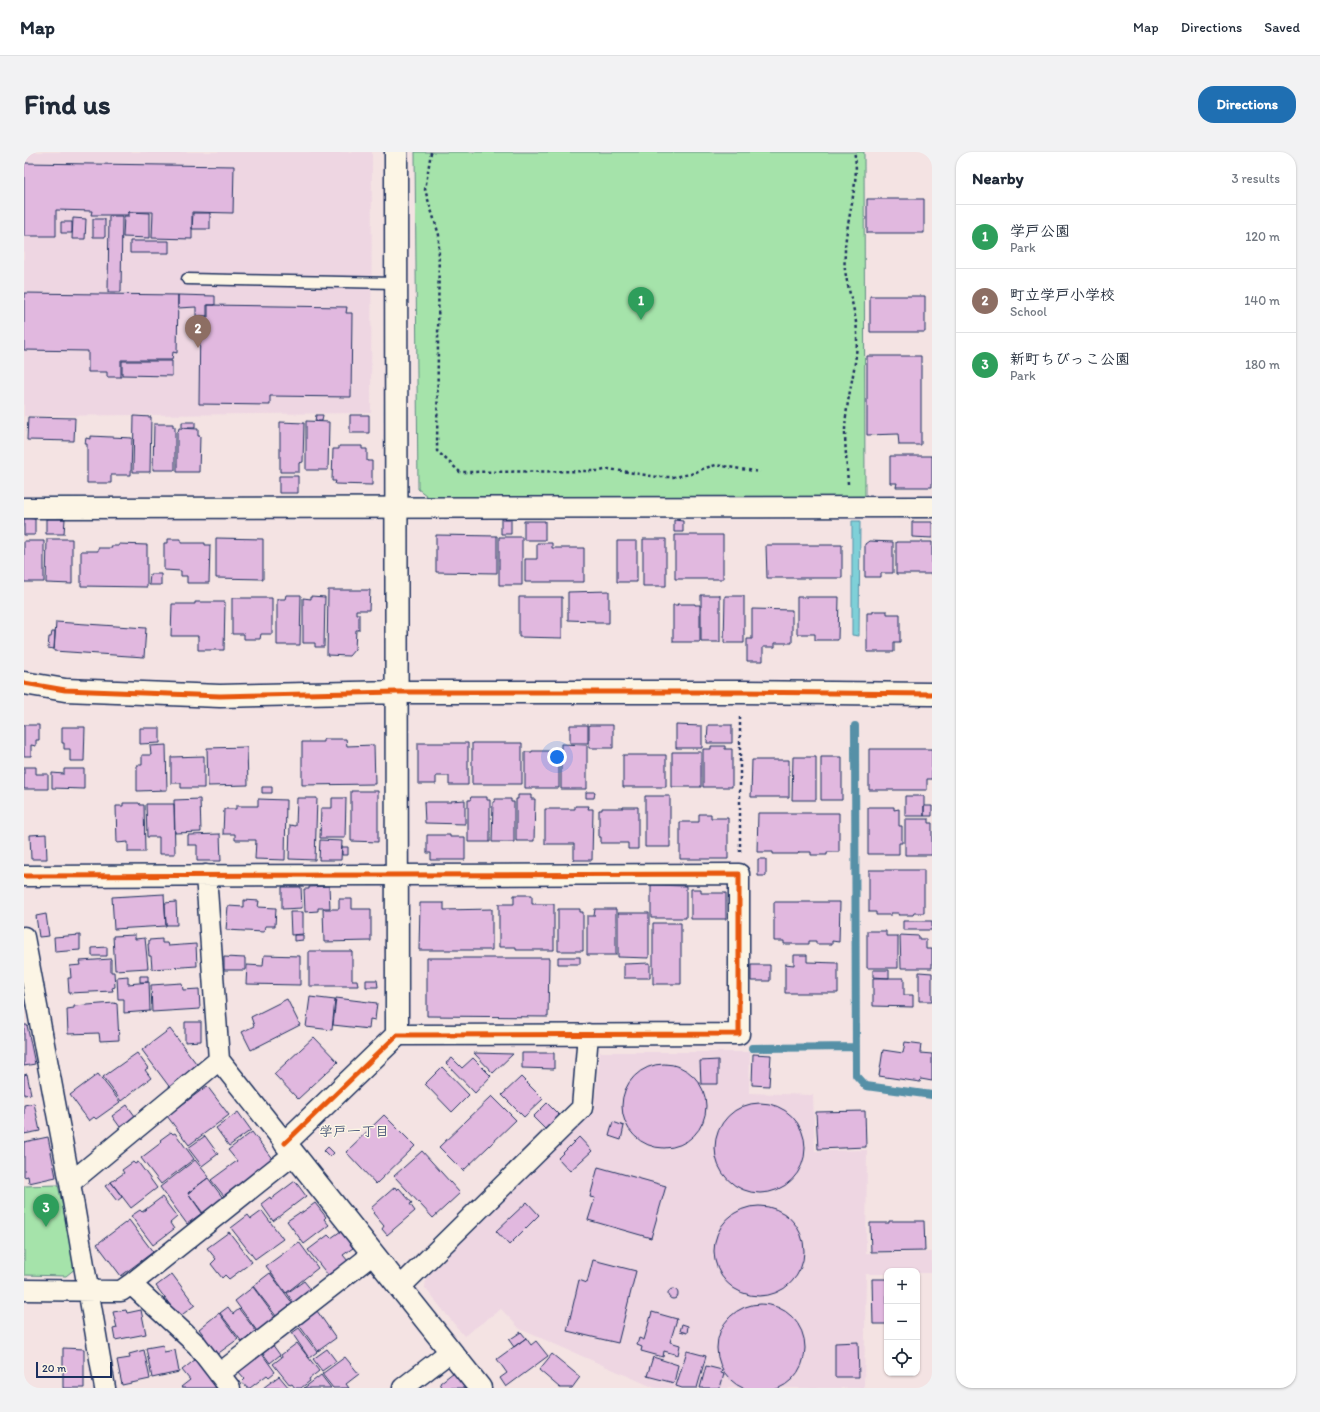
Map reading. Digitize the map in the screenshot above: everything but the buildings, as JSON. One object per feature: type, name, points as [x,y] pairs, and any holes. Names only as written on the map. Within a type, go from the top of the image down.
[{"type":"street","points":[[24,1290],[121,1291],[289,1148],[397,1035],[396,152]]},
{"type":"street","points":[[24,508],[932,507]]},
{"type":"street","points":[[24,683],[65,690],[220,696],[397,692],[740,692],[932,694]]},
{"type":"street","points":[[24,876],[739,874],[739,1034],[397,1035]]},
{"type":"street","points":[[206,875],[219,1060],[480,1388]]},
{"type":"street","points":[[24,937],[70,1183],[105,1388]]},
{"type":"street","points":[[400,1287],[582,1108],[588,1034]]},
{"type":"street","points":[[70,1183],[219,1060]]},
{"type":"street","points":[[131,1284],[197,1345],[224,1381],[373,1254]]},
{"type":"street","points":[[403,1388],[451,1351]]},
{"type":"lane","points":[[187,279],[396,283]]},
{"type":"path","points":[[431,152],[425,190],[439,235],[437,451],[460,472],[600,471],[609,468],[658,477],[691,474],[716,465],[760,472]]},
{"type":"path","points":[[849,507],[845,429],[857,357],[857,332],[852,301],[844,269],[846,240],[855,178],[856,158],[854,152]]},
{"type":"path","points":[[739,874],[740,692]]},
{"type":"shaded area","points":[[24,152],[372,152],[371,413],[24,416]]},
{"type":"shaded area","points":[[600,1052],[750,1052],[749,1093],[813,1095],[815,1151],[867,1150],[866,1253],[932,1252],[932,1273],[920,1273],[920,1268],[884,1268],[884,1274],[866,1274],[864,1388],[655,1388],[520,1329],[501,1309],[464,1336],[425,1288],[426,1278],[594,1111]]},
{"type":"green space","points":[[415,152],[864,152],[865,498],[431,499],[418,489]]},
{"type":"green space","points":[[58,1185],[76,1268],[66,1276],[24,1275],[24,1186]]},
{"type":"water","points":[[852,521],[860,521],[859,636],[852,635]]},
{"type":"waterway","points":[[855,726],[856,1075],[866,1086],[932,1095]]},
{"type":"waterway","points":[[752,1048],[856,1047]]},
{"type":"cycle path","points":[[24,683],[65,690],[220,696],[397,692],[740,692],[932,694]]},
{"type":"cycle path","points":[[24,876],[739,874],[739,1034],[397,1035],[285,1143]]},
{"type":"place","name":"学戸公園","points":[[641,320]]},
{"type":"place","name":"町立学戸小学校","points":[[198,348]]},
{"type":"place","name":"新町ちびっこ公園","points":[[46,1227]]},
{"type":"district","name":"学戸一丁目","points":[[354,1131]]}]
